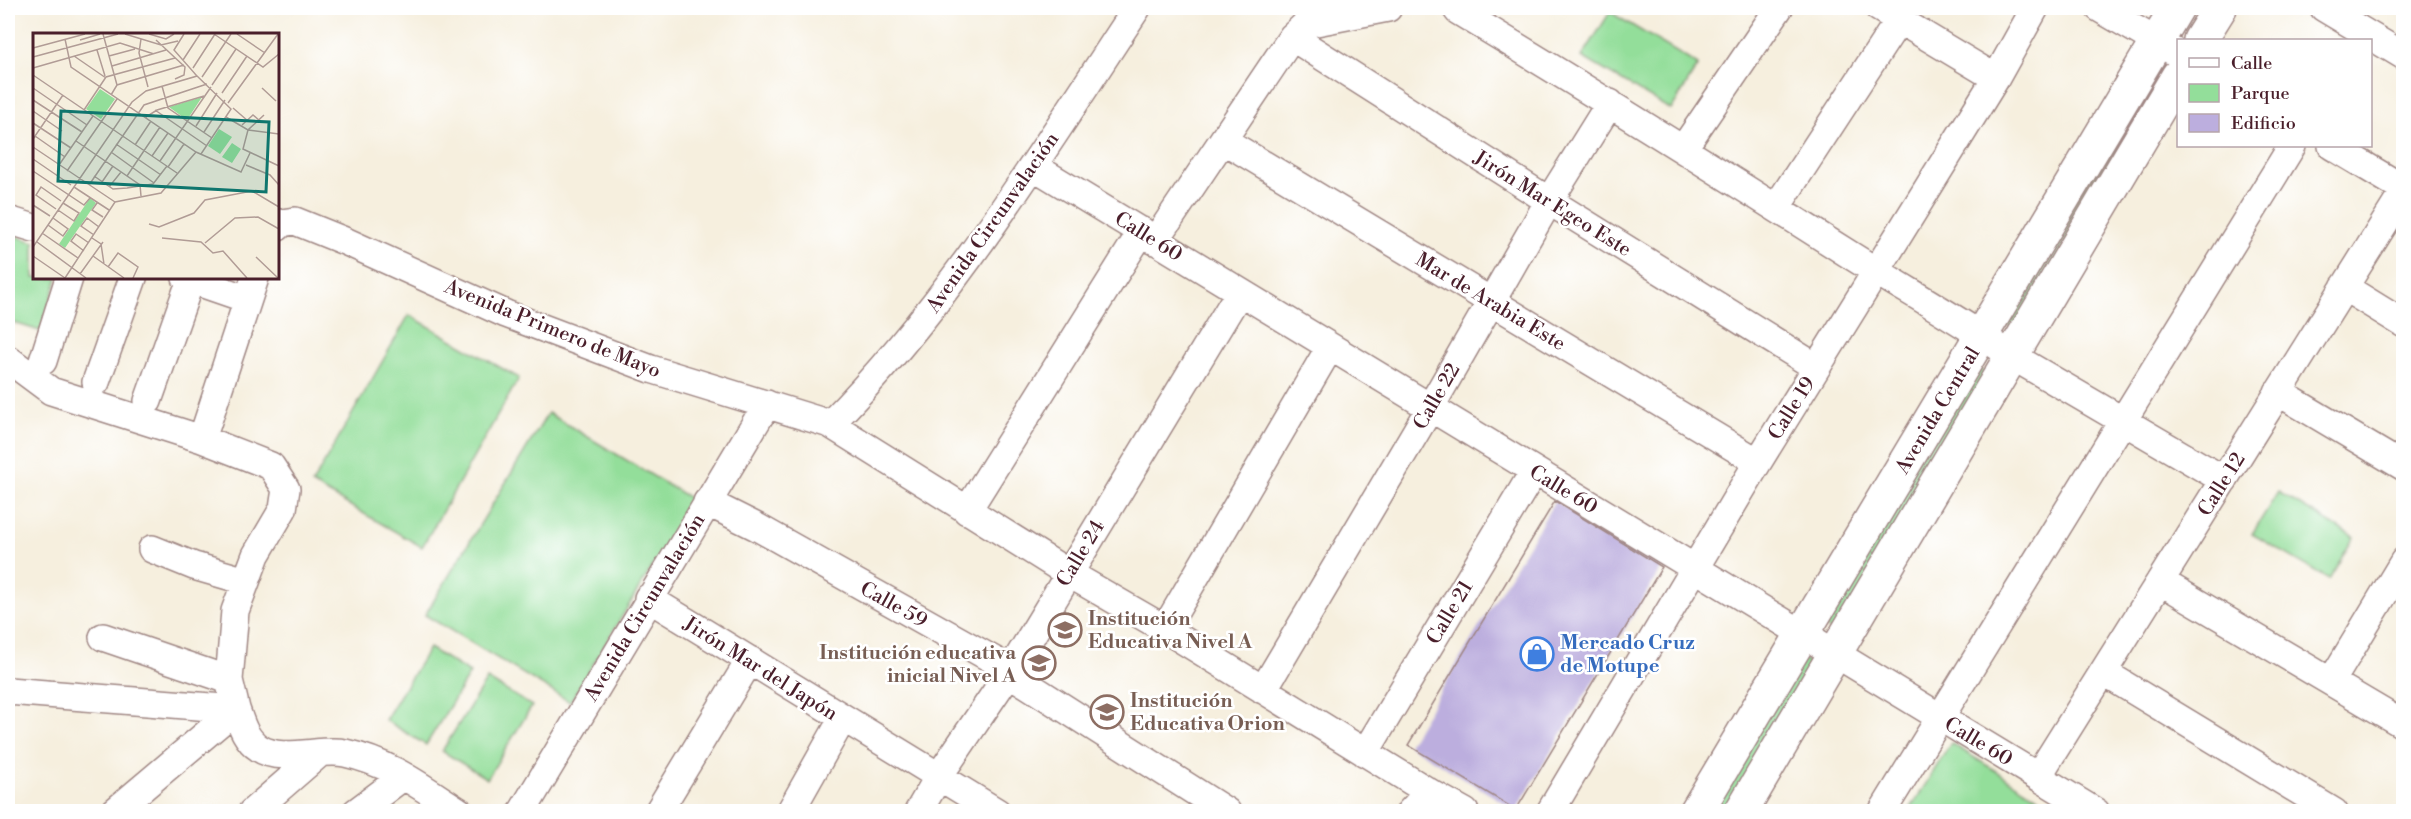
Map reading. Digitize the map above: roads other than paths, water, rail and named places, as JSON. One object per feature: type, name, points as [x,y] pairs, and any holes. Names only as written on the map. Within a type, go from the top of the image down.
[{"type":"main road","name":"Avenida Central","points":[[1696,812],[1801,633],[1982,335],[2168,48],[2177,8]]},
{"type":"main road","points":[[2201,39],[2220,8]]},
{"type":"main road","name":"Avenida Central","points":[[1741,812],[2177,78]]},
{"type":"street","name":"Avenida Circunvalación","points":[[830,424],[871,383],[918,327],[1033,166],[1137,8]]},
{"type":"street","points":[[967,511],[1149,236],[1223,140],[1292,37],[1306,24],[1388,8]]},
{"type":"street","points":[[1456,8],[1611,103],[1875,271],[1982,335],[2012,356],[2224,480]]},
{"type":"street","points":[[1683,149],[1779,8]]},
{"type":"street","name":"Calle 19","points":[[1550,812],[1758,462],[1996,78],[2036,8]]},
{"type":"street","points":[[2099,8],[2168,48]]},
{"type":"street","points":[[2324,8],[2403,56]]},
{"type":"street","points":[[1776,208],[1889,14],[1996,78]]},
{"type":"street","name":"Jirón Mar Egeo Este","points":[[1292,37],[1816,368]]},
{"type":"street","name":"Calle 22","points":[[1263,690],[1549,201],[1611,103]]},
{"type":"street","name":"Mar de Arabia Este","points":[[1223,140],[1758,462]]},
{"type":"street","points":[[1882,812],[2291,147]]},
{"type":"street","points":[[2334,147],[2403,191]]},
{"type":"street","name":"Calle 60","points":[[1033,166],[2096,812]]},
{"type":"street","name":"Calle 12","points":[[2038,776],[2403,191]]},
{"type":"street","points":[[8,220],[33,228]]},
{"type":"street","name":"Avenida Primero de Mayo","points":[[279,225],[295,221],[336,237],[506,314],[651,369],[830,424]]},
{"type":"street","points":[[43,361],[69,279]]},
{"type":"street","points":[[96,382],[134,279]]},
{"type":"street","points":[[148,401],[188,279]]},
{"type":"street","points":[[194,279],[251,288],[202,439]]},
{"type":"street","points":[[2344,287],[2403,324]]},
{"type":"street","name":"Calle 24","points":[[918,812],[939,776],[1009,673],[1239,293]]},
{"type":"street","points":[[1165,629],[1330,346]]},
{"type":"street","points":[[8,359],[51,391],[202,439],[271,466],[286,489],[283,509],[256,555],[235,611],[229,680],[236,709],[246,735],[260,749],[279,754],[342,753],[365,758],[394,769],[460,812]]},
{"type":"street","points":[[2278,392],[2403,467]]},
{"type":"street","name":"Avenida Circunvalación","points":[[522,812],[648,598],[767,404]]},
{"type":"street","points":[[830,424],[1068,573],[1165,629],[1465,812]]},
{"type":"street","name":"Calle 21","points":[[1365,753],[1534,471]]},
{"type":"street","name":"Calle 59","points":[[707,502],[757,527],[999,663],[1009,673],[1227,812]]},
{"type":"street","points":[[152,549],[194,566],[246,581]]},
{"type":"street","points":[[2331,682],[2397,588],[2403,561]]},
{"type":"street","points":[[2160,581],[2403,725]]},
{"type":"street","name":"Jirón Mar del Japón","points":[[648,598],[997,812]]},
{"type":"street","points":[[102,637],[229,680]]},
{"type":"street","points":[[658,812],[750,660]]},
{"type":"street","points":[[2103,672],[2334,812]]},
{"type":"street","points":[[8,691],[236,709]]},
{"type":"street","points":[[114,812],[236,709]]},
{"type":"street","points":[[790,812],[843,718]]},
{"type":"street","points":[[252,812],[320,753]]},
{"type":"street","points":[[356,812],[404,776]]},
{"type":"street","points":[[1410,812],[1429,792]]},
{"type":"place","name":"Institución Educativa Nivel A","points":[[1065,630]]},
{"type":"place","name":"Mercado Cruz de Motupe","points":[[1537,654]]},
{"type":"place","name":"Institución educativa inicial Nivel A","points":[[1039,663]]},
{"type":"place","name":"Institución Educativa Orion","points":[[1107,712]]}]
